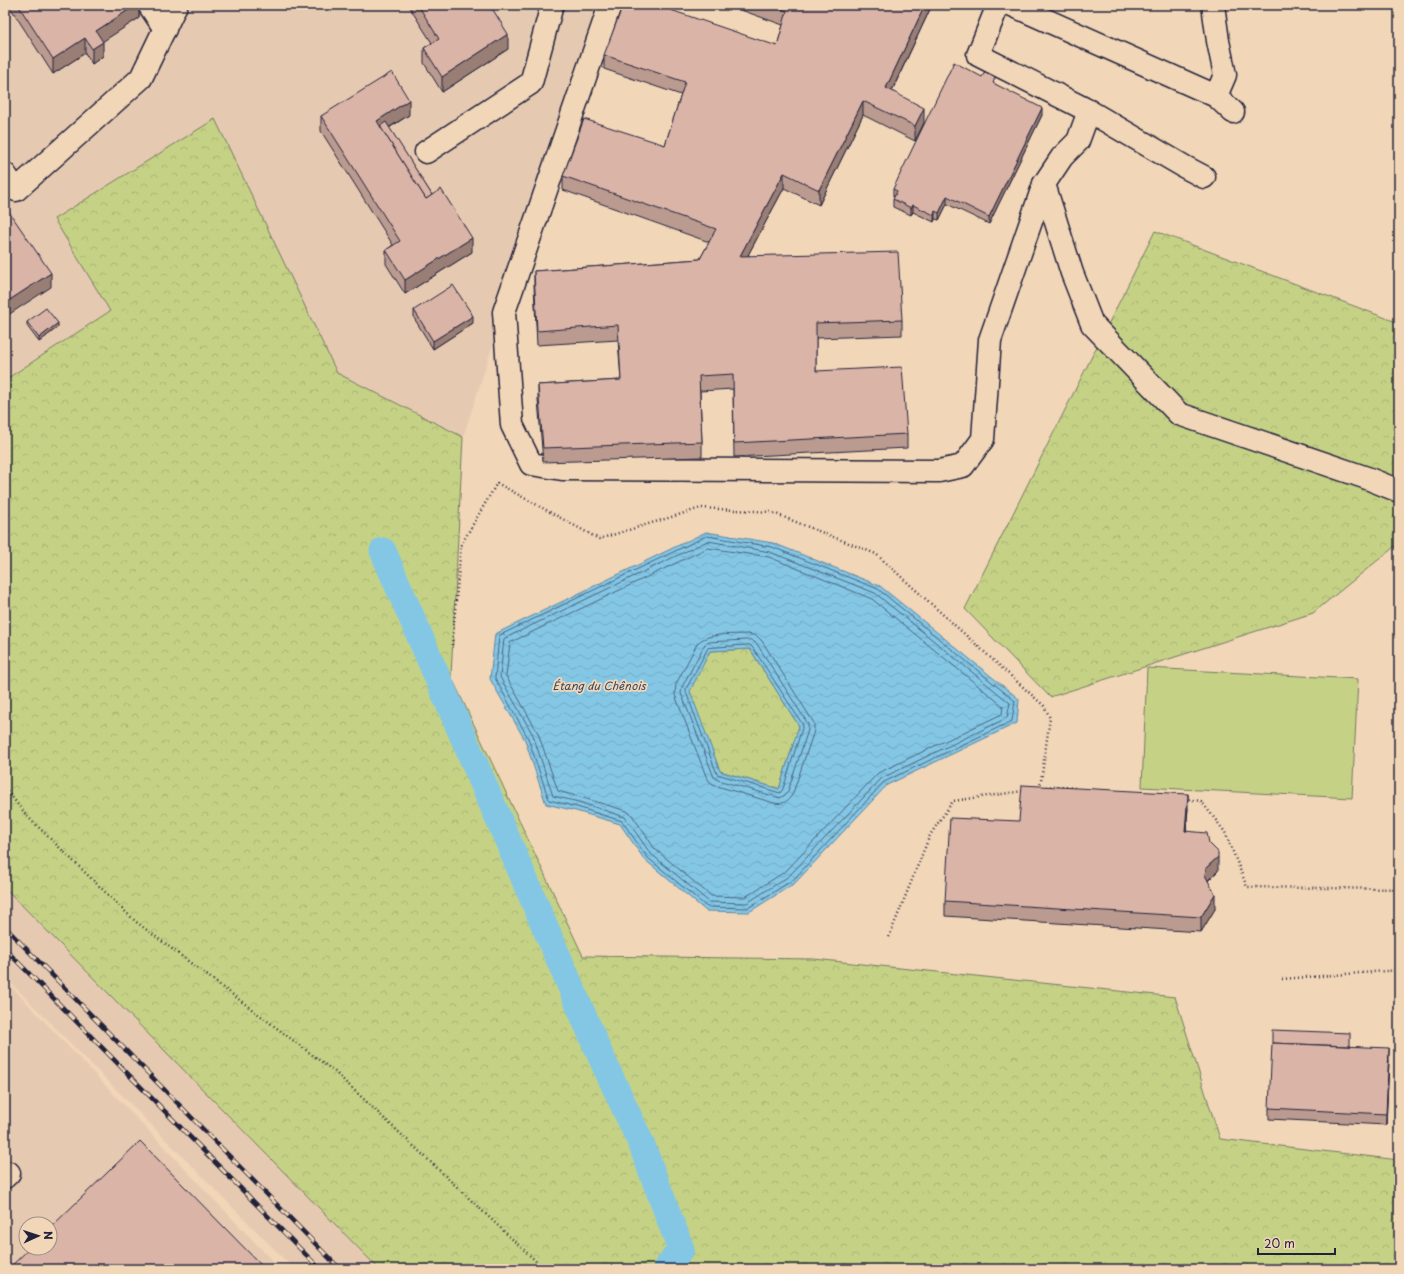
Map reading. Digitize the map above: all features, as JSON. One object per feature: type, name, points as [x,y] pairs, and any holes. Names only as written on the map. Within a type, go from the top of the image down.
[{"type":"lane","points":[[149,5],[165,29]]},
{"type":"lane","points":[[5,174],[16,190],[141,78],[176,5]]},
{"type":"lane","points":[[426,152],[531,83],[552,5]]},
{"type":"lane","points":[[610,5],[504,312],[512,424],[531,464],[562,469],[939,471],[963,466],[983,439],[990,340],[1044,184],[1062,158],[1078,141],[1089,111]]},
{"type":"lane","points":[[998,5],[978,55],[1089,111],[1185,167],[1204,176]]},
{"type":"lane","points":[[1012,5],[1216,96],[1233,112]]},
{"type":"lane","points":[[1213,5],[1225,75],[1216,96]]},
{"type":"lane","points":[[1044,184],[1072,274],[1092,324],[1179,414],[1367,478],[1399,491]]},
{"type":"path","points":[[452,645],[461,545],[497,483],[599,539],[701,508],[771,512],[876,554],[1044,706],[1050,718],[1040,788]]},
{"type":"path","points":[[1033,789],[1054,786],[1077,788]]},
{"type":"path","points":[[5,788],[27,816],[135,921],[335,1072],[544,1269]]},
{"type":"path","points":[[889,937],[930,835],[953,801],[1026,790]]},
{"type":"path","points":[[1178,798],[1201,801],[1206,807],[1225,832],[1247,887],[1399,889]]},
{"type":"path","points":[[1282,979],[1399,970]]},
{"type":"shaded area","points":[[5,5],[603,5],[463,437],[337,373],[215,120],[55,219],[110,311],[5,380]]},
{"type":"shaded area","points":[[5,888],[379,1269],[294,1269],[5,977]]},
{"type":"shaded area","points":[[5,980],[280,1269],[5,1269]]},
{"type":"green space","points":[[215,119],[337,373],[463,437],[451,676],[583,956],[814,959],[1175,997],[1220,1139],[1399,1160],[1399,1269],[379,1269],[5,888],[5,380],[110,311],[54,219]]},
{"type":"green space","points":[[1155,231],[1399,323],[1399,543],[1313,613],[1050,697],[965,609]]},
{"type":"green space","points":[[750,649],[799,726],[779,789],[720,771],[689,691],[710,651]]},
{"type":"green space","points":[[1147,668],[1358,679],[1352,798],[1142,787]]},
{"type":"water","name":"Étang du Chênois","points":[[706,532],[773,543],[880,586],[1019,699],[1017,723],[887,785],[795,883],[749,912],[706,911],[644,859],[620,824],[546,804],[525,740],[490,679],[495,634]],"holes":[[[750,649],[799,726],[779,789],[720,771],[690,691],[710,651]]]},
{"type":"building","points":[[18,5],[136,5],[96,31],[103,42],[92,49],[85,38],[53,59]]},
{"type":"building","points":[[418,5],[490,5],[508,34],[442,77],[424,48],[439,39]]},
{"type":"building","points":[[623,5],[656,5],[777,46],[787,11],[769,5],[925,5],[886,88],[924,108],[915,126],[863,101],[819,190],[784,173],[740,256],[898,252],[902,320],[816,323],[816,371],[902,367],[907,434],[734,443],[733,374],[699,376],[702,442],[543,448],[538,385],[621,380],[618,325],[537,331],[534,271],[700,259],[716,229],[563,176],[584,119],[665,145],[685,82],[604,55]]},
{"type":"building","points":[[954,62],[982,77],[985,72],[995,78],[993,83],[1042,108],[989,217],[947,196],[939,213],[935,211],[934,215],[913,205],[911,208],[893,199],[897,191],[893,189]]},
{"type":"building","points":[[392,72],[409,100],[377,121],[426,199],[441,189],[472,238],[405,280],[386,250],[400,241],[321,116]]},
{"type":"building","points":[[386,122],[432,195],[426,199],[380,126]]},
{"type":"building","points":[[5,206],[51,273],[5,303]]},
{"type":"building","points":[[453,285],[473,316],[433,341],[414,310]]},
{"type":"building","points":[[46,308],[58,323],[39,338],[27,322]]},
{"type":"building","points":[[1022,785],[1188,794],[1185,831],[1207,833],[1209,843],[1218,852],[1218,857],[1206,868],[1205,875],[1215,894],[1201,917],[945,901],[950,818],[1019,821]]},
{"type":"building","points":[[1272,1030],[1350,1033],[1350,1046],[1272,1043]]},
{"type":"building","points":[[1272,1043],[1389,1048],[1386,1114],[1269,1108]]},
{"type":"building","points":[[140,1141],[265,1269],[8,1269],[22,1256],[58,1256],[58,1220]]},
{"type":"waterway","points":[[383,551],[602,1059],[641,1143],[681,1249],[666,1269]]},
{"type":"railway","points":[[5,927],[340,1269]]},
{"type":"railway","points":[[5,949],[320,1269]]}]
